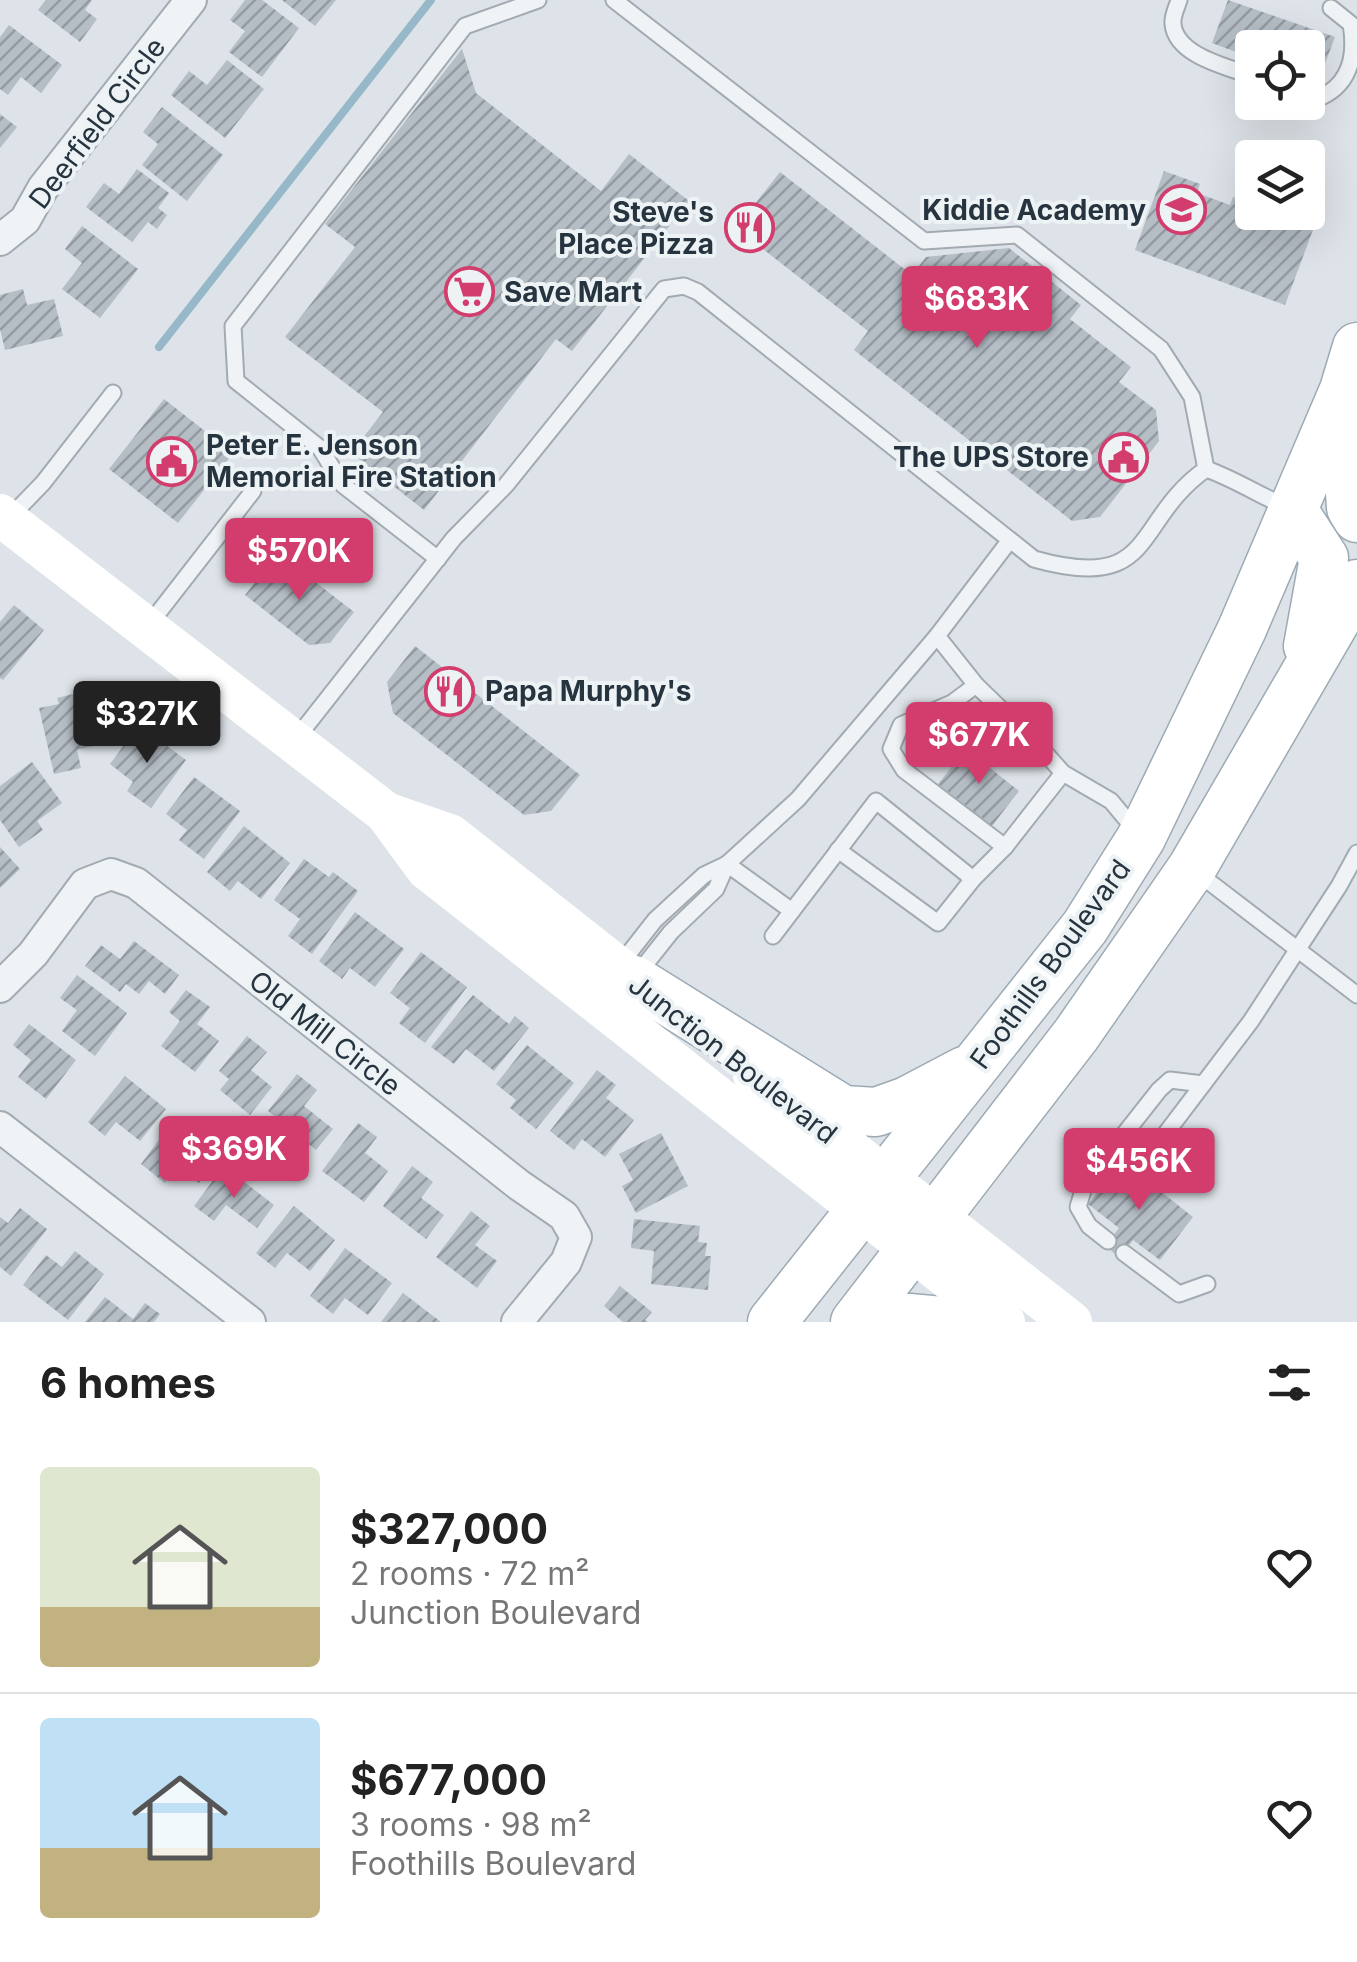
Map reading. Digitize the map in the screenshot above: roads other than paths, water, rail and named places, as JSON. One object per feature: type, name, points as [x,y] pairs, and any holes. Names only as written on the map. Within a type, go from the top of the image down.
[{"type":"main road","name":"Foothills Boulevard","points":[[772,1322],[1085,927],[1141,838],[1242,629],[1350,368]]},
{"type":"main road","points":[[1350,368],[1351,508],[1357,518]]},
{"type":"main road","points":[[1293,510],[1324,558],[1302,676]]},
{"type":"main road","name":"Junction Boulevard","points":[[2,521],[386,813],[427,869],[924,1234],[1071,1322]]},
{"type":"main road","points":[[855,1322],[1076,1035],[1192,868],[1357,584]]},
{"type":"main road","name":"Junction Boulevard","points":[[386,813],[450,835],[626,974],[874,1196]]},
{"type":"main road","points":[[626,974],[843,1110],[876,1112],[907,1101],[977,1064]]},
{"type":"main road","name":"Junction Boulevard","points":[[924,1234],[1004,1322]]},
{"type":"main road","points":[[894,1322],[909,1318],[954,1322]]},
{"type":"street","name":"Deerfield Circle","points":[[0,240],[25,220],[43,188],[191,0]]},
{"type":"street","name":"Old Mill Circle","points":[[0,988],[42,944],[86,884],[111,874],[136,883],[519,1185],[564,1216],[576,1237],[566,1262],[517,1322]]},
{"type":"street","points":[[0,1128],[250,1322]]},
{"type":"lane","points":[[438,559],[343,485],[320,448],[236,381],[233,326],[465,26],[538,0]]},
{"type":"lane","points":[[614,0],[924,241],[1018,235],[1161,350],[1192,397],[1206,469]]},
{"type":"lane","points":[[1179,0],[1172,21],[1177,38],[1212,62],[1235,70]]},
{"type":"lane","points":[[1325,95],[1338,88],[1348,72],[1354,40],[1351,24],[1331,8]]},
{"type":"lane","points":[[292,743],[438,559],[506,486],[664,289],[684,286],[698,292],[1034,559],[1082,569],[1126,560],[1146,541],[1186,483],[1206,469]]},
{"type":"lane","points":[[2,521],[44,482],[113,394]]},
{"type":"lane","points":[[1206,469],[1293,510]]},
{"type":"lane","points":[[146,629],[254,491]]},
{"type":"lane","points":[[626,974],[716,889],[727,864],[798,799],[937,636],[1010,540]]},
{"type":"lane","points":[[937,636],[976,686],[1063,773],[1112,801],[1141,838]]},
{"type":"lane","points":[[976,686],[952,703],[901,725],[891,749],[904,770],[1005,847]]},
{"type":"lane","points":[[838,850],[938,923],[1063,773]]},
{"type":"lane","points":[[774,936],[876,801],[973,879]]},
{"type":"lane","points":[[1156,1144],[1251,1021],[1357,854]]},
{"type":"lane","points":[[727,864],[792,912]]},
{"type":"lane","points":[[1192,868],[1357,995]]},
{"type":"lane","points":[[1108,1241],[1089,1226],[1078,1206],[1085,1184],[1170,1080],[1203,1084]]},
{"type":"lane","points":[[1124,1253],[1179,1294],[1207,1284]]},
{"type":"waterway","points":[[159,347],[431,0]]},
{"type":"place","name":"Kiddie Academy","points":[[1181,210]]},
{"type":"place","name":"Steve's Place Pizza","points":[[749,228]]},
{"type":"place","name":"Save Mart","points":[[469,292]]},
{"type":"place","name":"The UPS Store","points":[[1124,457]]},
{"type":"place","name":"Peter E. Jenson Memorial Fire Station","points":[[171,461]]},
{"type":"place","name":"Papa Murphy's","points":[[450,691]]}]
